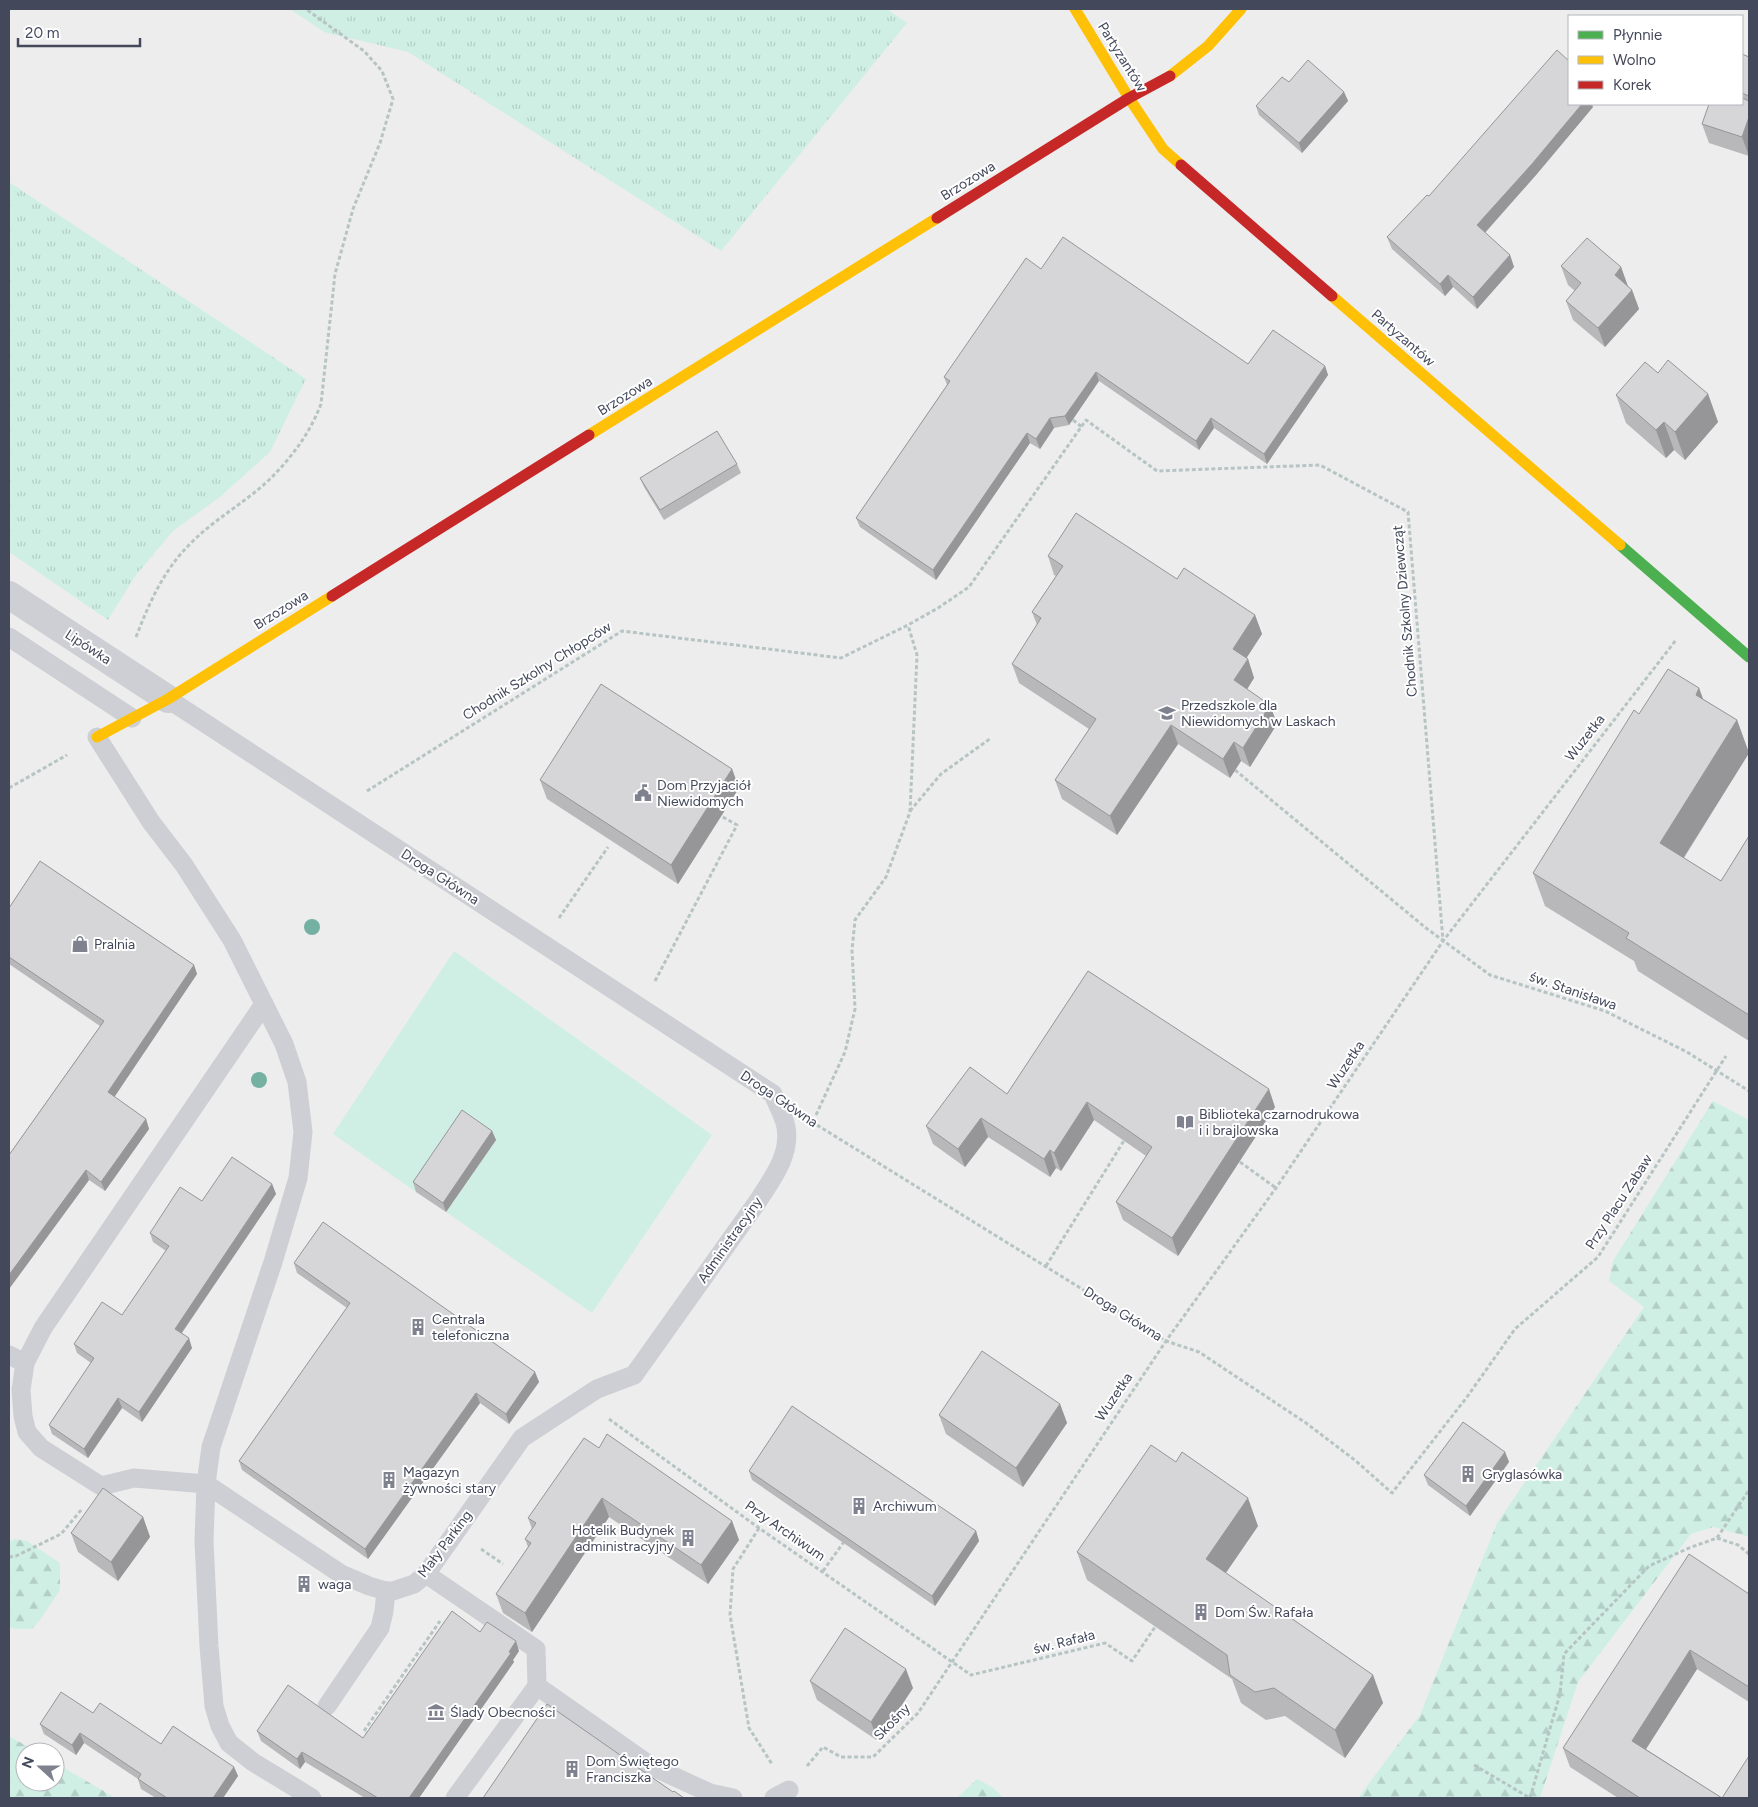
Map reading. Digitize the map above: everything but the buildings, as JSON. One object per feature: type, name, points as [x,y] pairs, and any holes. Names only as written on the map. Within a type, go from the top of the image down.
[{"type":"street","name":"Partyzantów","points":[[1075,9],[1129,98],[1164,149],[1749,657]]},
{"type":"street","name":"Brzozowa","points":[[97,737],[168,699],[1129,98],[1172,75],[1208,46],[1241,9]]},
{"type":"street","name":"Lipówka","points":[[9,595],[168,699]]},
{"type":"lane","points":[[9,638],[132,718]]},
{"type":"lane","name":"Droga Główna","points":[[168,699],[773,1094]]},
{"type":"lane","points":[[97,737],[152,822],[184,865],[232,940],[284,1044],[297,1082],[302,1132],[298,1178],[270,1272],[211,1446],[206,1484],[204,1541],[214,1706],[220,1726],[230,1743],[253,1762],[312,1798]]},
{"type":"lane","points":[[264,1004],[43,1328],[17,1359],[22,1390],[23,1416],[27,1432],[41,1448],[101,1486],[134,1478],[206,1484],[341,1574],[386,1591],[380,1628],[327,1706]]},
{"type":"lane","name":"Administracyjny","points":[[634,1375],[758,1201],[785,1154],[786,1127],[773,1094]]},
{"type":"lane","name":"Mały Parking","points":[[386,1591],[414,1584],[426,1574],[522,1438],[597,1389],[634,1375]]},
{"type":"lane","points":[[426,1574],[536,1649],[536,1686],[458,1797]]},
{"type":"lane","points":[[536,1686],[651,1766],[710,1793],[733,1798]]},
{"type":"path","points":[[123,670],[153,595],[172,565],[192,542],[269,480],[297,449],[314,424],[321,404],[335,274],[353,209],[380,143],[392,99],[382,72],[364,51],[306,9]]},
{"type":"path","points":[[1073,420],[1082,427]]},
{"type":"path","name":"Chodnik Szkolny Dziewcząt","points":[[1082,427],[1086,420],[1157,471],[1320,465],[1408,512],[1443,941]]},
{"type":"path","name":"Chodnik Szkolny Chłopców","points":[[337,810],[622,631],[841,658],[908,625],[938,608],[968,587],[1082,427]]},
{"type":"path","name":"Wuzetka","points":[[951,1662],[1166,1341],[1276,1188],[1443,941],[1697,612]]},
{"type":"path","points":[[908,625],[917,655],[910,812]]},
{"type":"path","points":[[9,788],[97,737]]},
{"type":"path","points":[[910,812],[941,774],[991,738]]},
{"type":"path","name":"św. Stanisława","points":[[1235,770],[1443,941],[1490,975],[1604,1011],[1687,1052],[1749,1091]]},
{"type":"path","name":"Droga Główna","points":[[910,812],[886,877],[855,920],[852,950],[853,1018],[845,1052],[822,1098],[813,1122],[1166,1341],[1199,1352],[1306,1424],[1356,1462],[1392,1493]]},
{"type":"path","points":[[639,1007],[651,988],[737,825],[721,816]]},
{"type":"path","points":[[542,944],[608,847]]},
{"type":"path","name":"Przy Placu Zabaw","points":[[1392,1493],[1467,1397],[1515,1329],[1598,1257],[1726,1056]]},
{"type":"path","points":[[1046,1266],[1126,1137]]},
{"type":"path","points":[[1240,1162],[1276,1188]]},
{"type":"path","name":"Przy Archiwum","points":[[606,1417],[759,1528],[951,1662]]},
{"type":"path","points":[[9,1557],[16,1556],[61,1534],[101,1486]]},
{"type":"path","points":[[1474,1765],[1530,1798],[1560,1694],[1564,1654],[1648,1566],[1717,1538],[1749,1490]]},
{"type":"path","points":[[759,1528],[733,1569],[730,1615],[749,1728],[781,1794]]},
{"type":"path","points":[[823,1571],[847,1538]]},
{"type":"path","points":[[1717,1538],[1738,1545],[1749,1554]]},
{"type":"path","points":[[374,1738],[364,1731],[458,1596]]},
{"type":"path","name":"św. Rafała","points":[[951,1662],[971,1675],[1104,1643],[1132,1661],[1161,1620]]},
{"type":"path","name":"Skośny","points":[[781,1794],[823,1747],[841,1757],[873,1757],[918,1712],[951,1662]]},
{"type":"path","points":[[390,1693],[396,1696]]},
{"type":"green space","points":[[290,9],[887,9],[907,23],[721,251],[408,52],[324,32]]},
{"type":"green space","points":[[9,182],[306,379],[270,452],[220,497],[173,531],[136,575],[108,620],[9,552]]},
{"type":"green space","points":[[454,951],[712,1135],[592,1313],[446,1212],[496,1140],[416,1192],[333,1134]]},
{"type":"green space","points":[[1713,1101],[1749,1120],[1749,1537],[1714,1527],[1691,1534],[1578,1682],[1540,1798],[1358,1798],[1420,1715],[1497,1523],[1644,1307],[1609,1281],[1613,1261]]},
{"type":"green space","points":[[15,1539],[27,1541],[60,1563],[60,1590],[32,1629],[9,1627],[9,1542]]},
{"type":"green space","points":[[9,1736],[20,1742],[15,1742],[15,1792],[65,1792],[65,1769],[116,1798],[9,1798]]},
{"type":"green space","points":[[977,1779],[992,1787],[1004,1798],[957,1798]]},
{"type":"traffic: fast","points":[[1620,545],[1749,657]]},
{"type":"traffic: slow","points":[[1075,9],[1129,98],[1163,149],[1181,165]]},
{"type":"traffic: slow","points":[[1170,76],[1208,46],[1241,9]]},
{"type":"traffic: slow","points":[[589,435],[937,218]]},
{"type":"traffic: slow","points":[[1332,296],[1620,545]]},
{"type":"traffic: slow","points":[[97,737],[168,699],[332,596]]},
{"type":"traffic: jam","points":[[937,218],[1129,98],[1170,76]]},
{"type":"traffic: jam","points":[[1181,165],[1332,296]]},
{"type":"traffic: jam","points":[[332,596],[589,435]]},
{"type":"place","name":"Przedszkole dla Niewidomych w Laskach","points":[[1167,713]]},
{"type":"place","name":"Dom Przyjaciół Niewidomych","points":[[643,793]]},
{"type":"place","name":"Pralnia","points":[[80,944]]},
{"type":"place","name":"Biblioteka czarnodrukowa i i brajlowska","points":[[1185,1122]]},
{"type":"place","name":"Centrala telefoniczna","points":[[418,1327]]},
{"type":"place","name":"Gryglasówka","points":[[1468,1474]]},
{"type":"place","name":"Magazyn żywności stary","points":[[389,1480]]},
{"type":"place","name":"Archiwum","points":[[859,1506]]},
{"type":"place","name":"Hotelik Budynek administracyjny","points":[[688,1538]]},
{"type":"place","name":"waga","points":[[304,1584]]},
{"type":"place","name":"Dom Św. Rafała","points":[[1201,1612]]},
{"type":"place","name":"Ślady Obecności","points":[[436,1712]]},
{"type":"place","name":"Dom Świętego Franciszka","points":[[572,1769]]}]
